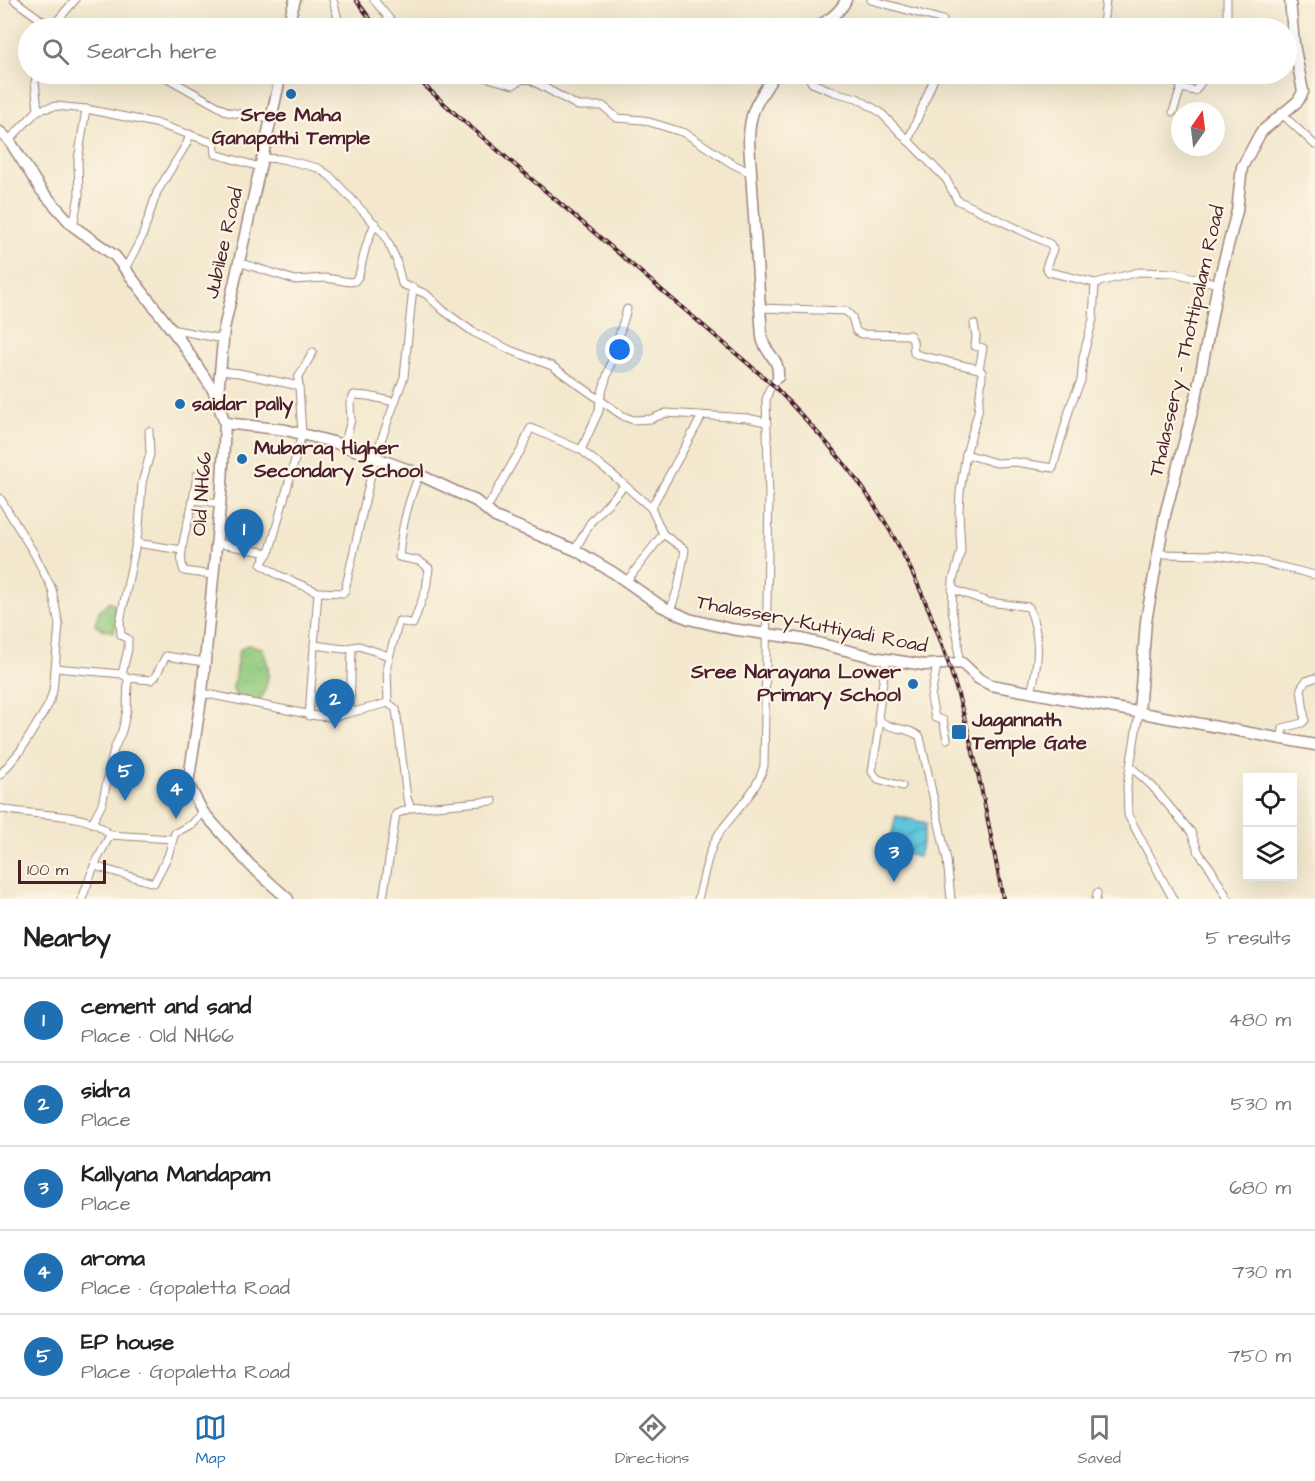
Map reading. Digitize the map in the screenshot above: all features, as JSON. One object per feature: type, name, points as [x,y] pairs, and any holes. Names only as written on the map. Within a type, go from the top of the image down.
[{"type":"main road","points":[[290,18],[295,0]]},
{"type":"main road","points":[[831,18],[843,7],[846,0]]},
{"type":"main road","name":"Thalassery - Thottipalam Road","points":[[1290,0],[1292,18]]},
{"type":"main road","name":"Thalassery - Thottipalam Road","points":[[1138,712],[1146,621],[1165,515],[1197,393],[1218,284],[1237,211],[1242,167],[1261,132],[1298,101],[1303,92],[1297,60]]},
{"type":"main road","name":"Jubilee Road","points":[[225,423],[218,395],[223,339],[278,84]]},
{"type":"main road","points":[[769,84],[753,108],[749,121],[759,308],[763,342],[778,364],[778,377]]},
{"type":"main road","name":"Old NH66","points":[[0,132],[9,140],[41,190],[73,226],[115,256],[171,329],[213,390],[225,423],[220,503],[202,693],[188,784],[203,812],[250,866],[288,899]]},
{"type":"main road","name":"Thalassery-Kuttiyadi Road","points":[[225,423],[302,434],[344,446],[419,475],[429,484],[476,501],[495,517],[575,550],[670,611],[703,623],[802,639],[924,666],[959,663]]},
{"type":"main road","points":[[959,663],[987,684],[1315,745]]},
{"type":"street","points":[[14,0],[38,18]]},
{"type":"street","points":[[60,18],[75,0]]},
{"type":"street","points":[[333,0],[338,18]]},
{"type":"street","points":[[374,0],[389,18]]},
{"type":"street","points":[[871,0],[936,18]]},
{"type":"street","points":[[1104,18],[1106,0]]},
{"type":"street","points":[[1227,0],[1227,18]]},
{"type":"street","points":[[35,84],[38,110]]},
{"type":"street","points":[[178,84],[228,112],[240,115],[256,114],[270,118]]},
{"type":"street","points":[[538,84],[578,106],[603,106],[617,118],[625,120],[634,118],[685,133],[731,163],[751,173]]},
{"type":"street","points":[[814,84],[870,104],[946,179],[957,200],[1050,244],[1053,249],[1046,267],[1049,272],[1095,283],[1139,272],[1175,273],[1218,284]]},
{"type":"street","points":[[908,141],[932,84]]},
{"type":"street","points":[[1176,102],[1181,88],[1195,91],[1200,84]]},
{"type":"street","points":[[9,140],[38,110],[56,106],[86,109],[155,123],[214,143],[215,154],[261,163],[282,159],[318,168],[341,186],[384,234],[396,259],[402,284],[426,294],[444,311],[473,332],[510,350],[552,366],[623,416],[633,420],[651,419],[666,413],[747,418],[766,422]]},
{"type":"street","points":[[73,226],[79,195],[78,160],[86,109]]},
{"type":"street","points":[[1282,114],[1315,145]]},
{"type":"street","points":[[125,269],[142,237],[157,192],[187,143],[190,134]]},
{"type":"street","points":[[238,262],[295,280],[326,278],[355,281],[375,223]]},
{"type":"street","points":[[966,454],[996,463],[1016,462],[1053,468],[1071,404],[1081,381],[1083,357],[1093,319],[1095,283]]},
{"type":"street","points":[[313,352],[298,378],[302,434],[268,553],[261,564],[278,575],[318,592],[336,594],[343,593],[345,590],[375,457],[404,377],[413,287]]},
{"type":"street","points":[[759,308],[846,311],[852,317],[856,331],[861,334],[910,335],[914,353],[918,356],[979,369]]},
{"type":"street","points":[[581,450],[599,411],[600,399],[627,309]]},
{"type":"street","points":[[959,663],[958,639],[952,611],[952,589],[961,551],[959,511],[966,454],[978,412],[982,377],[979,369],[983,348],[975,346],[974,324]]},
{"type":"street","points":[[171,329],[223,339]]},
{"type":"street","points":[[220,371],[298,386]]},
{"type":"street","points":[[698,899],[710,854],[722,829],[760,780],[764,766],[769,495],[766,400],[769,390],[778,377]]},
{"type":"street","points":[[344,446],[351,420],[350,403],[354,395],[395,402]]},
{"type":"street","points":[[651,508],[702,416]]},
{"type":"street","points":[[486,510],[516,457],[522,451],[531,428],[581,450],[651,508],[663,534],[685,550],[678,588],[670,611]]},
{"type":"street","points":[[92,823],[102,804],[114,749],[122,731],[127,710],[125,676],[128,639],[122,635],[120,622],[139,528],[142,483],[150,454],[149,431]]},
{"type":"street","points":[[388,704],[387,670],[399,621],[412,624],[426,589],[429,568],[419,561],[399,557],[401,532],[419,475]]},
{"type":"street","points":[[196,476],[181,565],[184,571],[213,575]]},
{"type":"street","points":[[575,550],[590,523],[624,486]]},
{"type":"street","points":[[0,498],[52,589],[59,625],[54,691],[49,704],[21,750],[0,775]]},
{"type":"street","points":[[193,500],[220,503]]},
{"type":"street","points":[[626,582],[663,534]]},
{"type":"street","points":[[135,543],[182,550]]},
{"type":"street","points":[[216,543],[268,553]]},
{"type":"street","points":[[1158,554],[1217,555],[1262,561],[1315,575]]},
{"type":"street","points":[[952,589],[988,602],[1029,607],[1039,651],[1030,693]]},
{"type":"street","points":[[309,716],[318,592]]},
{"type":"street","points":[[314,645],[344,649],[359,646],[389,656]]},
{"type":"street","points":[[350,712],[352,647]]},
{"type":"street","points":[[55,668],[151,680],[155,677],[166,656],[204,662]]},
{"type":"street","points":[[886,659],[872,772],[878,779],[902,786]]},
{"type":"street","points":[[937,665],[931,697],[935,718],[943,720],[947,739]]},
{"type":"street","points":[[1281,740],[1283,728],[1305,720],[1301,688],[1306,681],[1315,678]]},
{"type":"street","points":[[202,693],[309,716],[334,717],[388,704],[394,706],[398,716],[406,798],[411,808]]},
{"type":"street","points":[[1138,712],[1126,796],[1128,815],[1173,899]]},
{"type":"street","points":[[880,721],[915,732],[920,737],[947,860],[951,899]]},
{"type":"street","points":[[1130,766],[1152,786],[1191,832],[1199,853],[1228,899]]},
{"type":"street","points":[[383,899],[396,814],[411,808],[493,801]]},
{"type":"street","points":[[0,808],[92,823],[106,830],[110,835],[172,838]]},
{"type":"street","points":[[94,866],[154,883],[168,856],[175,832],[192,824],[203,812]]},
{"type":"street","points":[[82,899],[94,866],[110,835]]},
{"type":"green space","points":[[110,601],[116,611],[114,632],[95,625],[99,611]]},
{"type":"green space","points":[[247,645],[263,648],[268,666],[266,686],[258,703],[236,698],[233,689],[239,651]]},
{"type":"water","points":[[896,816],[926,823],[919,857],[888,850]]},
{"type":"railway","points":[[356,0],[370,18]]},
{"type":"railway","points":[[423,84],[773,385],[826,442],[862,487],[900,549],[923,596],[942,644],[971,745],[1003,899]]},
{"type":"place","name":"Sree Maha Ganapathi Temple","points":[[291,94]]},
{"type":"place","name":"saidar pally","points":[[180,404]]},
{"type":"place","name":"Mubaraq Higher Secondary School","points":[[242,459]]},
{"type":"place","name":"cement and sand","points":[[244,559]]},
{"type":"place","name":"Sree Narayana Lower Primary School","points":[[913,684]]},
{"type":"place","name":"sidra","points":[[335,729]]},
{"type":"place","name":"Jagannath Temple Gate","points":[[959,732]]},
{"type":"place","name":"EP house","points":[[125,801]]},
{"type":"place","name":"aroma","points":[[176,819]]},
{"type":"place","name":"Kallyana Mandapam","points":[[894,882]]}]
